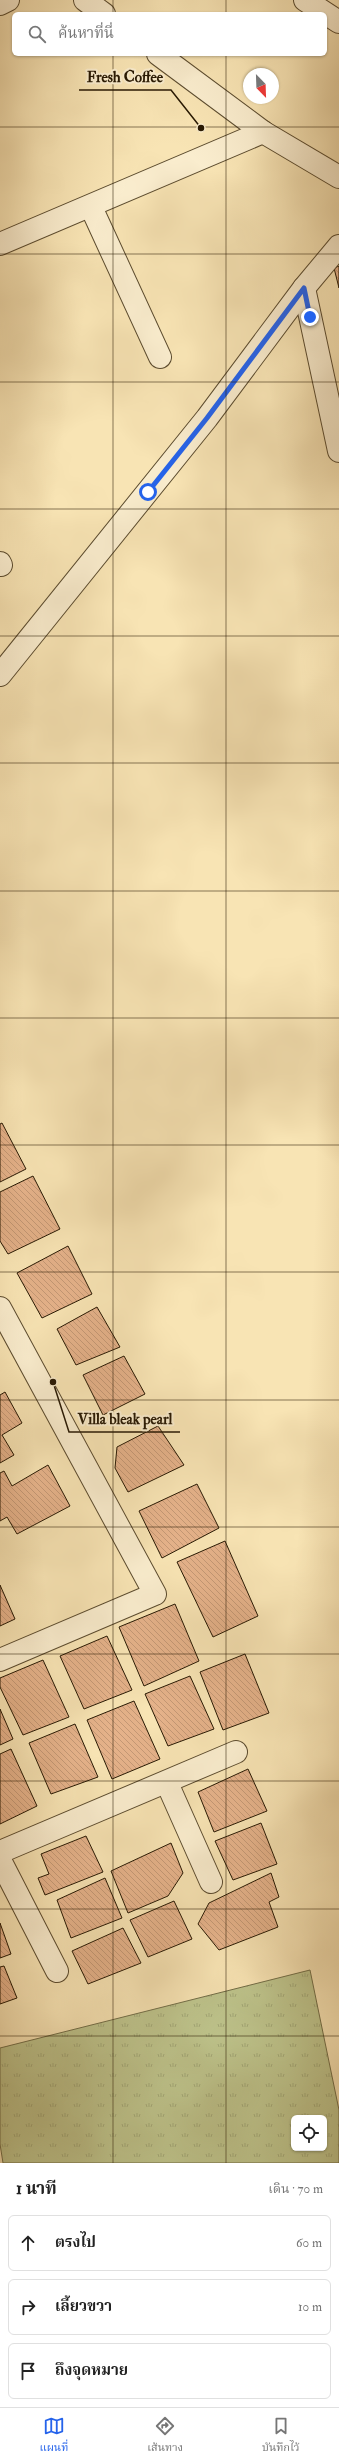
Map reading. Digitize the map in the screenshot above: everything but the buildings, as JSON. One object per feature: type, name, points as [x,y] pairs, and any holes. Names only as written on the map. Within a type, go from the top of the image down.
[{"type":"street","points":[[0,4],[8,0]]},
{"type":"street","points":[[85,0],[101,12]]},
{"type":"street","points":[[305,0],[324,12]]},
{"type":"street","points":[[327,14],[339,22]]},
{"type":"street","points":[[161,56],[263,132],[339,178]]},
{"type":"street","points":[[0,244],[92,207],[263,132]]},
{"type":"street","points":[[92,207],[160,357]]},
{"type":"street","points":[[0,675],[207,418],[304,288],[339,246]]},
{"type":"street","points":[[304,288],[339,450]]},
{"type":"street","points":[[0,1308],[155,1594],[0,1660]]},
{"type":"street","points":[[0,1852],[167,1783],[236,1752]]},
{"type":"street","points":[[167,1783],[211,1882]]},
{"type":"street","points":[[0,1860],[57,1971]]},
{"type":"green space","points":[[310,1970],[339,2110],[339,2163],[3,2163],[0,2144],[0,2048]]},
{"type":"place","name":"Fresh Coffee","points":[[201,128]]},
{"type":"place","name":"Villa bleak pearl","points":[[53,1382]]},
{"type":"route","points":[[148,492],[207,418],[304,288],[310,317]]}]
